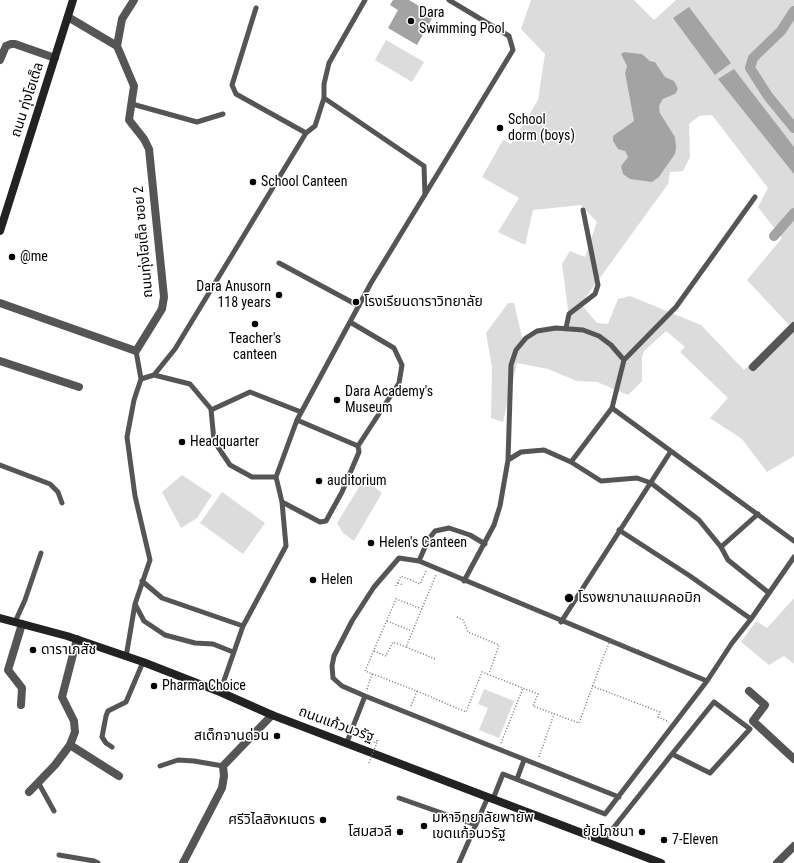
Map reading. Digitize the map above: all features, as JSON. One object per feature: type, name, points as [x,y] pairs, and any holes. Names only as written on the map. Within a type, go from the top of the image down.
[{"type":"street","name":"ถนน ทุ่งโฮเต็ล","points":[[0,231],[3,214],[73,0]]},
{"type":"street","points":[[68,17],[117,46],[122,19],[134,0]]},
{"type":"street","points":[[0,60],[6,46],[11,44],[16,44],[55,58]]},
{"type":"street","name":"ถนนทุ่งโฮเต็ล ซอย 2","points":[[117,46],[134,86],[129,120],[149,148],[164,297],[162,309],[136,351]]},
{"type":"street","points":[[0,303],[136,351]]},
{"type":"street","points":[[753,366],[794,326]]},
{"type":"street","points":[[0,361],[79,387]]},
{"type":"street","name":"ถนนแก้วนวรัฐ","points":[[0,618],[77,639],[143,662],[220,692],[272,715],[347,742],[662,863]]},
{"type":"street","points":[[18,623],[8,670],[22,688],[21,705]]},
{"type":"street","points":[[29,792],[70,745],[76,727],[62,697],[77,639]]},
{"type":"street","points":[[749,691],[765,705],[753,721],[794,759]]},
{"type":"street","points":[[183,863],[222,788],[224,776],[223,766],[272,715]]},
{"type":"street","points":[[70,745],[118,776]]},
{"type":"street","points":[[776,863],[794,846]]},
{"type":"lane","points":[[154,375],[175,349],[306,133],[315,126],[324,98],[324,84],[328,63],[365,0]]},
{"type":"lane","points":[[220,692],[243,626],[286,546],[282,502],[276,477],[296,420],[359,306],[513,50],[509,36],[449,0]]},
{"type":"lane","points":[[256,8],[232,86],[236,94],[306,133]]},
{"type":"lane","points":[[324,98],[424,166],[425,196]]},
{"type":"lane","points":[[132,104],[197,122],[223,114]]},
{"type":"lane","points":[[571,462],[612,408],[624,360],[676,307],[755,197]]},
{"type":"lane","points":[[566,328],[569,314],[595,294],[598,286],[583,210]]},
{"type":"lane","points":[[279,263],[359,306]]},
{"type":"lane","points":[[282,502],[320,522],[326,521],[342,492],[359,452],[358,446],[399,383],[402,365],[394,348],[350,322]]},
{"type":"lane","points":[[464,581],[485,544],[500,506],[508,460],[511,365],[516,350],[526,338],[537,332],[556,328],[566,328],[583,330],[599,336],[611,345],[624,360]]},
{"type":"lane","points":[[126,656],[135,604],[150,560],[135,496],[127,437],[134,400],[141,379],[136,351]]},
{"type":"lane","points":[[141,379],[154,375],[190,384],[211,410],[214,441],[230,465],[252,477],[276,477]]},
{"type":"lane","points":[[211,410],[250,392],[301,412]]},
{"type":"lane","points":[[612,408],[794,541]]},
{"type":"lane","points":[[296,420],[358,446]]},
{"type":"lane","points":[[508,460],[520,452],[544,450],[571,462],[601,481],[637,478],[651,483],[699,520],[721,547],[728,560],[769,593]]},
{"type":"lane","points":[[561,622],[671,451]]},
{"type":"lane","points":[[0,465],[50,484],[58,492],[62,503]]},
{"type":"lane","points":[[721,547],[758,514]]},
{"type":"lane","points":[[418,561],[435,531],[449,528],[470,535],[485,544]]},
{"type":"lane","points":[[620,530],[751,619]]},
{"type":"lane","points":[[18,623],[40,553]]},
{"type":"lane","points":[[459,863],[476,825],[503,774],[605,814],[707,681],[732,643],[751,619],[794,557]]},
{"type":"lane","points":[[619,797],[408,714],[342,686],[333,678],[332,666],[334,656],[352,621],[387,570],[399,558],[418,561],[561,622],[707,681]]},
{"type":"lane","points":[[142,581],[162,598],[243,626]]},
{"type":"lane","points":[[135,604],[144,621],[165,635],[195,643],[213,644],[233,652]]},
{"type":"lane","points":[[112,747],[106,743],[102,737],[106,716],[108,711],[126,702],[143,662]]},
{"type":"lane","points":[[347,742],[365,696]]},
{"type":"lane","points":[[603,841],[672,754],[714,702],[750,730],[710,773],[672,754]]},
{"type":"lane","points":[[160,766],[178,760],[194,760],[223,766]]},
{"type":"lane","points":[[517,779],[524,760]]},
{"type":"lane","points":[[38,782],[54,810]]},
{"type":"lane","points":[[399,798],[476,825]]},
{"type":"lane","points":[[59,855],[94,860],[98,863]]},
{"type":"path","points":[[396,586],[401,576],[420,584],[429,565]]},
{"type":"path","points":[[406,647],[438,569]]},
{"type":"path","points":[[398,583],[403,585]]},
{"type":"path","points":[[422,609],[396,599],[365,671],[466,712],[482,672],[538,694],[534,706],[579,723],[611,639],[638,651],[639,648]]},
{"type":"path","points":[[457,617],[463,620],[468,632],[499,644],[489,674]]},
{"type":"path","points":[[387,621],[412,631]]},
{"type":"path","points":[[374,651],[386,656],[393,642],[435,659]]},
{"type":"path","points":[[365,696],[372,674]]},
{"type":"path","points":[[592,686],[660,712],[658,717],[675,724]]},
{"type":"path","points":[[498,750],[523,688]]},
{"type":"path","points":[[408,714],[417,691]]},
{"type":"path","points":[[536,765],[554,714]]},
{"type":"path","points":[[369,763],[378,740]]},
{"type":"shaded area","name":"Dara Swimming Pool","points":[[393,0],[409,0],[434,15],[417,45],[388,28],[398,10],[390,5]]},
{"type":"shaded area","points":[[531,0],[634,0],[654,20],[676,0],[794,0],[794,456],[767,472],[742,439],[710,418],[728,398],[680,352],[685,347],[666,331],[644,351],[642,357],[642,381],[628,395],[597,382],[577,381],[548,369],[517,363],[503,422],[491,418],[492,367],[486,333],[508,303],[514,303],[522,337],[570,325],[562,264],[570,251],[585,257],[597,222],[581,205],[533,210],[525,245],[498,232],[519,198],[482,177],[503,140],[511,144],[538,100],[545,54],[521,29]],"holes":[[[624,52],[642,54],[650,61],[655,62],[665,77],[669,79],[675,94],[663,99],[659,106],[660,113],[675,137],[675,154],[659,177],[652,182],[623,163],[628,157],[625,151],[634,121],[625,73],[627,66],[622,54]],[[712,115],[768,188],[758,207],[782,238],[747,280],[789,325],[744,370],[701,325],[630,296],[618,299],[608,324],[597,323],[581,304],[668,184],[670,172],[683,171],[690,157],[689,124],[699,116]]]},
{"type":"shaded area","points":[[689,7],[731,63],[715,75],[673,18]]},
{"type":"shaded area","points":[[386,40],[424,62],[412,82],[375,60]]},
{"type":"shaded area","points":[[624,52],[642,54],[650,61],[655,62],[665,77],[674,81],[678,89],[675,94],[663,99],[659,106],[660,113],[675,137],[675,154],[659,177],[652,182],[630,179],[623,174],[621,166],[628,157],[625,151],[618,149],[613,141],[613,136],[634,121],[625,73],[627,66],[621,54]]},
{"type":"shaded area","points":[[734,69],[794,147],[794,174],[718,79]]},
{"type":"shaded area","points":[[182,475],[212,495],[197,518],[181,528],[162,492]]},
{"type":"shaded area","points":[[364,479],[382,493],[354,541],[343,533],[337,523]]},
{"type":"shaded area","points":[[222,492],[265,523],[243,554],[200,523]]},
{"type":"shaded area","points":[[794,598],[794,664],[784,656],[769,665],[741,642],[756,621],[767,628]]},
{"type":"shaded area","points":[[484,689],[514,701],[499,738],[479,730],[488,708],[478,704]]},
{"type":"waterway","points":[[794,11],[781,31],[753,58],[750,68],[768,96],[794,128]]},
{"type":"waterway","points":[[774,236],[794,213]]},
{"type":"place","name":"Dara Swimming Pool","points":[[411,21]]},
{"type":"place","name":"School dorm (boys)","points":[[500,128]]},
{"type":"place","name":"School Canteen","points":[[253,182]]},
{"type":"place","name":"@me","points":[[12,257]]},
{"type":"place","name":"Dara Anusorn 118 years","points":[[279,295]]},
{"type":"place","name":"โรงเรียนดาราวิทยาลัย","points":[[356,302]]},
{"type":"place","name":"Teacher's canteen","points":[[255,324]]},
{"type":"place","name":"Dara Academy's Museum","points":[[337,400]]},
{"type":"place","name":"Headquarter","points":[[182,442]]},
{"type":"place","name":"auditorium","points":[[319,481]]},
{"type":"place","name":"Helen's Canteen","points":[[371,543]]},
{"type":"place","name":"Helen","points":[[313,580]]},
{"type":"place","name":"โรงพยาบาลแมคคอมิก","points":[[569,598]]},
{"type":"place","name":"ดาราเภสัช","points":[[33,650]]},
{"type":"place","name":"Pharma Choice","points":[[154,686]]},
{"type":"place","name":"สเต็กจานด่วน","points":[[277,736]]},
{"type":"place","name":"ศรีวิไลสิงหเนตร","points":[[323,820]]},
{"type":"place","name":"มหาวิทยาลัยพายัพ เขตแก้วนวรัฐ","points":[[424,826]]},
{"type":"place","name":"โสมสวลี","points":[[400,832]]},
{"type":"place","name":"ยุ้ยโภชนา","points":[[642,832]]},
{"type":"place","name":"7-Eleven","points":[[664,840]]}]
